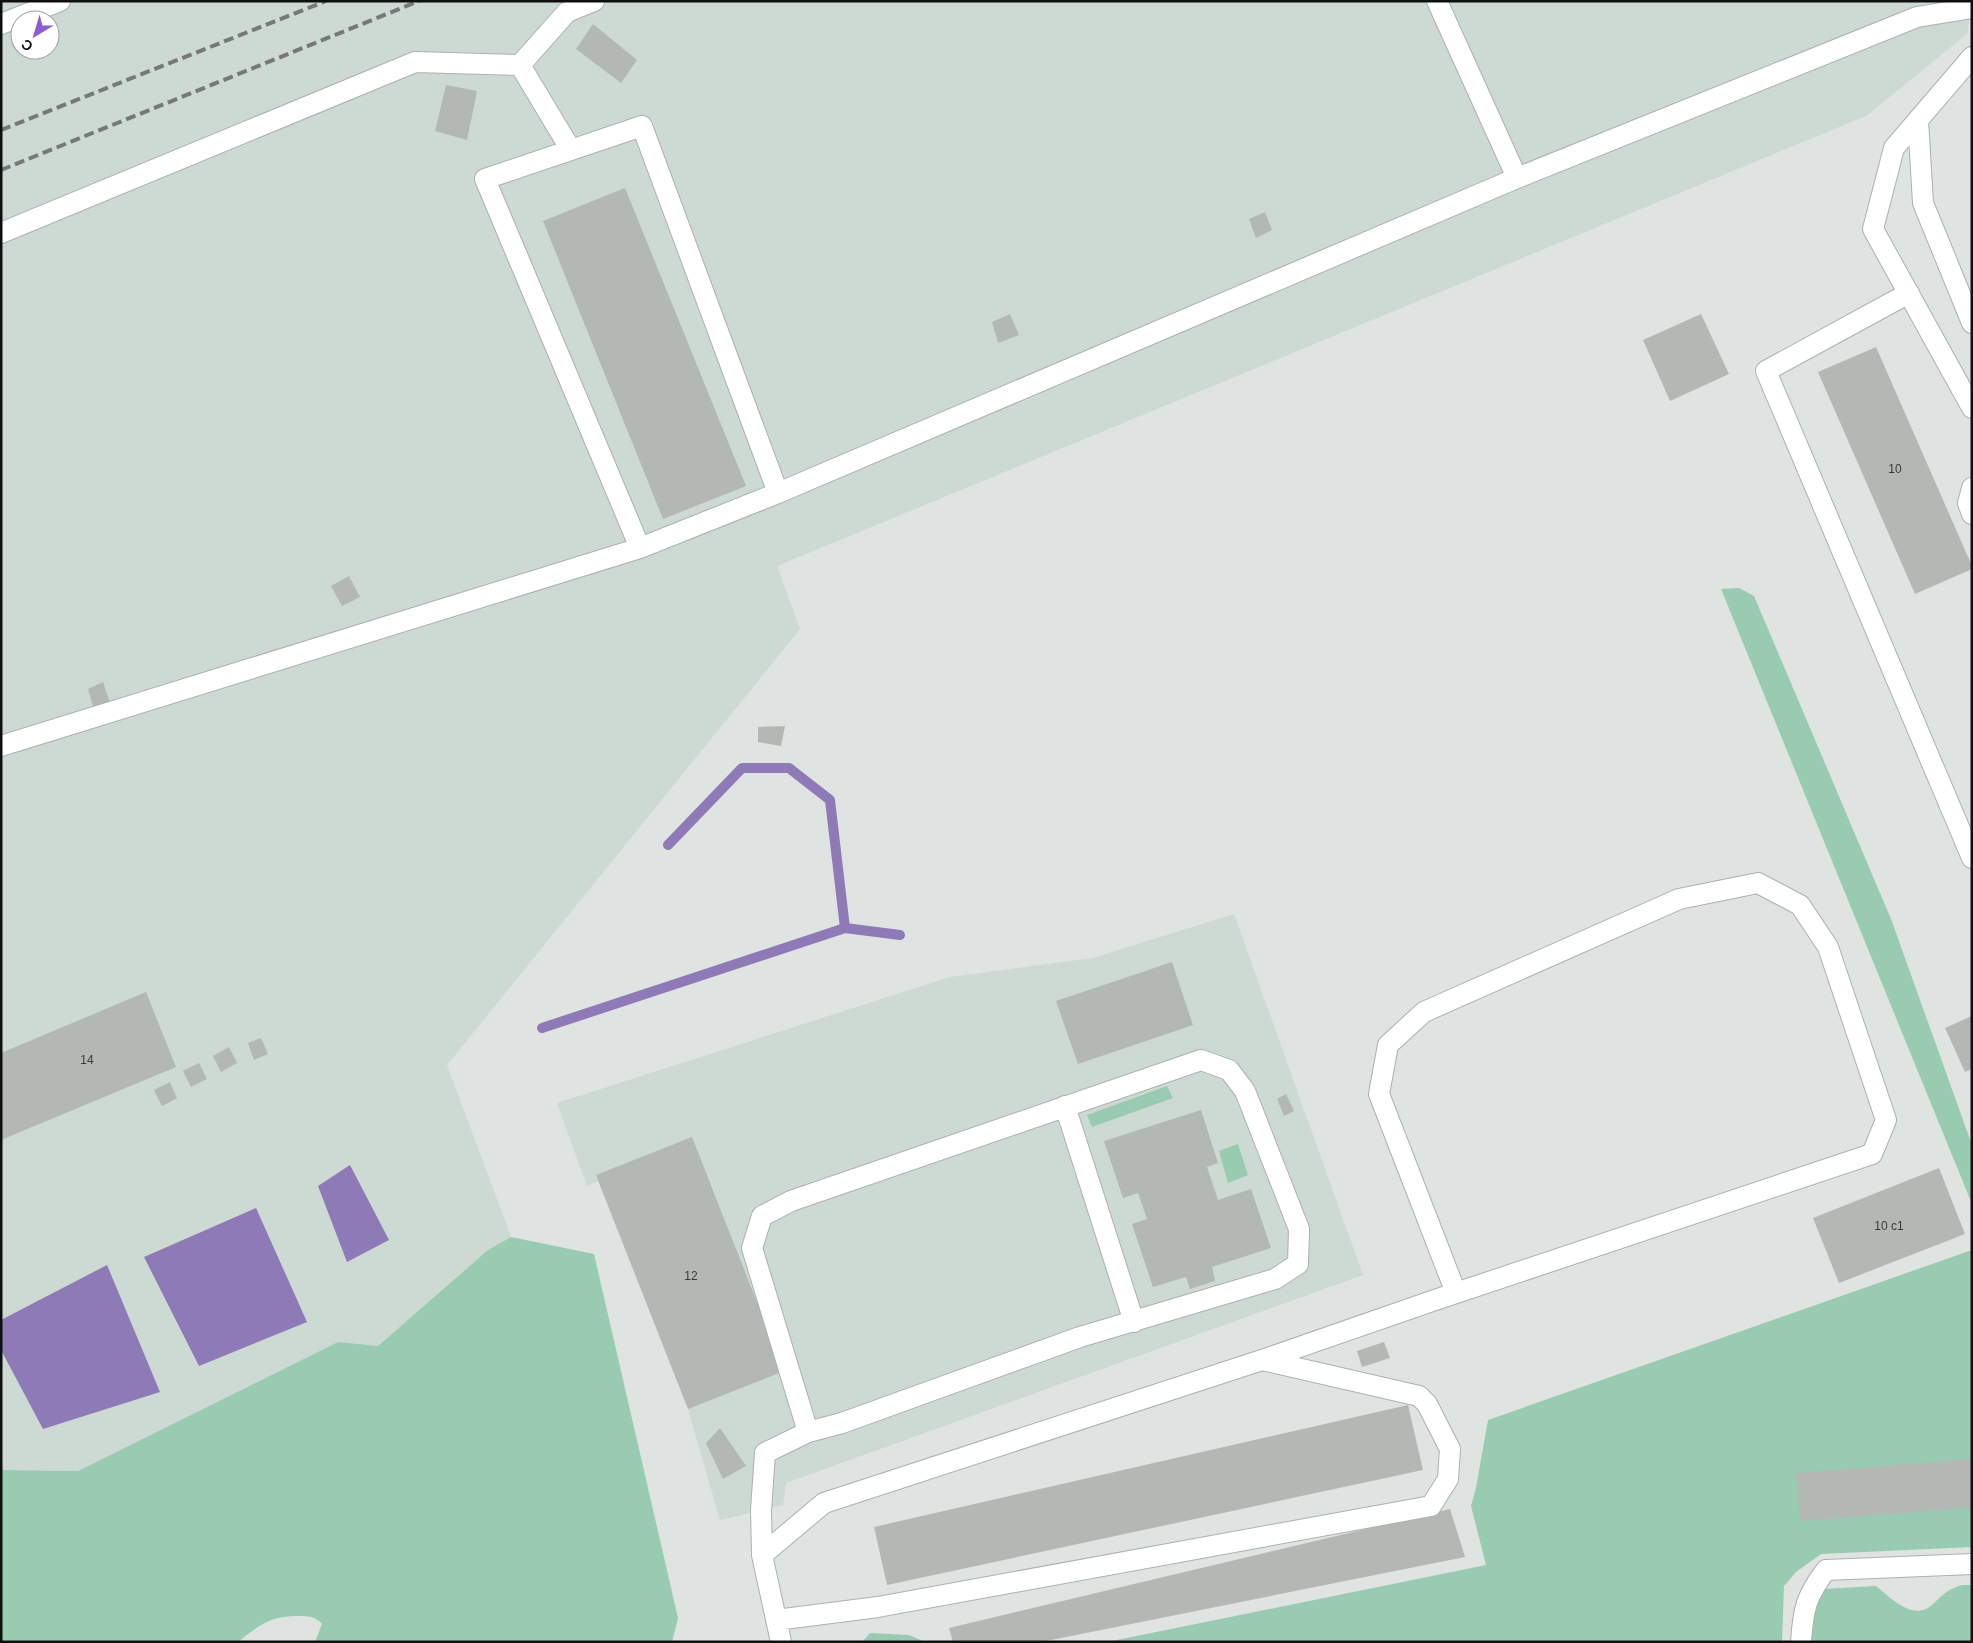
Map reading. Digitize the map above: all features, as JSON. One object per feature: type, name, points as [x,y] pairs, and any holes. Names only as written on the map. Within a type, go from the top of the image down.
[{"type":"lane","points":[[1,24],[60,1]]},
{"type":"lane","points":[[520,65],[567,12],[594,1]]},
{"type":"lane","points":[[1436,1],[1517,178]]},
{"type":"lane","points":[[1,746],[640,548],[778,493],[1517,178],[1917,17],[1972,8]]},
{"type":"lane","points":[[1972,57],[1894,148],[1873,229],[1972,408]]},
{"type":"lane","points":[[1,233],[414,62],[520,65]]},
{"type":"lane","points":[[520,65],[571,150]]},
{"type":"lane","points":[[1918,120],[1923,203],[1972,323]]},
{"type":"lane","points":[[640,548],[485,179],[642,126],[778,493]]},
{"type":"lane","points":[[1909,293],[1766,371],[1972,858]]},
{"type":"lane","points":[[1972,488],[1968,503],[1972,514]]},
{"type":"lane","points":[[762,1555],[824,1503],[1262,1360],[1872,1154],[1886,1120],[1828,947],[1800,905],[1758,883],[1679,899],[1424,1012],[1388,1045],[1379,1094],[1456,1293]]},
{"type":"lane","points":[[781,1642],[762,1555],[761,1510],[766,1453],[808,1432],[842,1423],[1080,1336],[1134,1322],[1275,1279],[1298,1264],[1299,1229],[1246,1091],[1229,1070],[1201,1060],[791,1200],[762,1216],[752,1248],[808,1432]]},
{"type":"lane","points":[[1065,1106],[1134,1322]]},
{"type":"lane","points":[[776,1620],[878,1607],[1431,1506],[1448,1478],[1450,1448],[1427,1404],[1419,1396],[1262,1360]]},
{"type":"lane","points":[[1801,1642],[1803,1618],[1812,1588],[1826,1570],[1972,1564]]},
{"type":"shaded area","points":[[1,1],[1965,1],[1971,9],[1967,34],[1866,116],[777,566],[800,629],[447,1065],[511,1237],[488,1250],[378,1346],[338,1342],[78,1471],[1,1470]]},
{"type":"shaded area","points":[[1234,914],[1363,1275],[786,1483],[783,1505],[720,1520],[688,1409],[598,1181],[587,1186],[557,1103],[950,977],[1093,958]]},
{"type":"shaded area","points":[[350,1165],[389,1240],[347,1262],[318,1186]]},
{"type":"shaded area","points":[[256,1208],[307,1322],[199,1366],[144,1257]]},
{"type":"shaded area","points":[[107,1265],[160,1392],[43,1429],[1,1350],[1,1320]]},
{"type":"green space","points":[[1739,588],[1754,596],[1891,919],[1972,1145],[1972,1204],[1721,589]]},
{"type":"green space","points":[[1167,1086],[1173,1098],[1092,1127],[1087,1115]]},
{"type":"green space","points":[[1238,1144],[1248,1175],[1228,1183],[1219,1151]]},
{"type":"green space","points":[[511,1237],[594,1254],[678,1618],[672,1642],[315,1642],[322,1624],[317,1619],[305,1616],[288,1616],[265,1623],[238,1642],[1,1642],[1,1470],[78,1471],[338,1342],[378,1346],[488,1250]]},
{"type":"green space","points":[[1972,1250],[1972,1547],[1821,1554],[1796,1572],[1784,1586],[1782,1642],[1107,1642],[1486,1565],[1471,1506],[1488,1420]]},
{"type":"green space","points":[[1962,1585],[1972,1585],[1972,1642],[1803,1642],[1805,1605],[1823,1589],[1876,1586],[1895,1602],[1910,1610],[1918,1611],[1926,1609],[1952,1589]]},
{"type":"green space","points":[[870,1633],[909,1635],[925,1642],[862,1642]]},
{"type":"building","points":[[593,24],[637,60],[621,83],[576,49]]},
{"type":"building","points":[[446,85],[477,91],[467,140],[435,131]]},
{"type":"building","points":[[625,188],[746,486],[663,519],[543,221]]},
{"type":"building","points":[[1265,212],[1272,230],[1256,238],[1249,219]]},
{"type":"building","points":[[1010,314],[1019,335],[998,343],[992,322]]},
{"type":"building","points":[[1701,314],[1729,374],[1670,401],[1643,340]]},
{"type":"building","points":[[1876,347],[1972,566],[1972,569],[1915,594],[1818,372]]},
{"type":"building","points":[[349,576],[360,597],[342,606],[331,586]]},
{"type":"building","points":[[103,682],[110,703],[94,709],[88,689]]},
{"type":"building","points":[[785,726],[781,746],[758,742],[758,727]]},
{"type":"building","points":[[1172,962],[1193,1025],[1078,1064],[1056,1001]]},
{"type":"building","points":[[146,992],[176,1067],[1,1140],[1,1053]]},
{"type":"building","points":[[1972,1016],[1972,1069],[1965,1072],[1945,1028]]},
{"type":"building","points":[[261,1038],[268,1054],[254,1060],[248,1043]]},
{"type":"building","points":[[229,1047],[237,1063],[221,1072],[213,1056]]},
{"type":"building","points":[[199,1063],[207,1079],[191,1087],[183,1071]]},
{"type":"building","points":[[170,1082],[177,1098],[162,1106],[154,1090]]},
{"type":"building","points":[[1286,1094],[1294,1111],[1284,1116],[1277,1099]]},
{"type":"building","points":[[1201,1110],[1218,1163],[1207,1167],[1218,1200],[1251,1189],[1271,1248],[1212,1267],[1215,1281],[1190,1289],[1186,1277],[1153,1287],[1132,1224],[1147,1219],[1138,1193],[1123,1198],[1104,1141]]},
{"type":"building","points":[[692,1137],[784,1371],[688,1409],[596,1175]]},
{"type":"building","points":[[1939,1168],[1965,1234],[1839,1283],[1813,1218]]},
{"type":"building","points":[[1384,1342],[1390,1358],[1362,1367],[1357,1351]]},
{"type":"building","points":[[1408,1405],[1423,1470],[887,1585],[874,1527]]},
{"type":"building","points":[[720,1428],[746,1466],[723,1479],[706,1443]]},
{"type":"building","points":[[1972,1459],[1972,1508],[1800,1521],[1796,1473]]},
{"type":"building","points":[[1450,1509],[1465,1557],[1041,1642],[953,1642],[949,1628]]},
{"type":"waterway","points":[[668,845],[742,768],[789,768],[830,800],[845,928]]},
{"type":"waterway","points":[[542,1028],[845,928],[900,935]]},
{"type":"railway","points":[[1,130],[326,1]]},
{"type":"railway","points":[[1,170],[419,1]]}]
